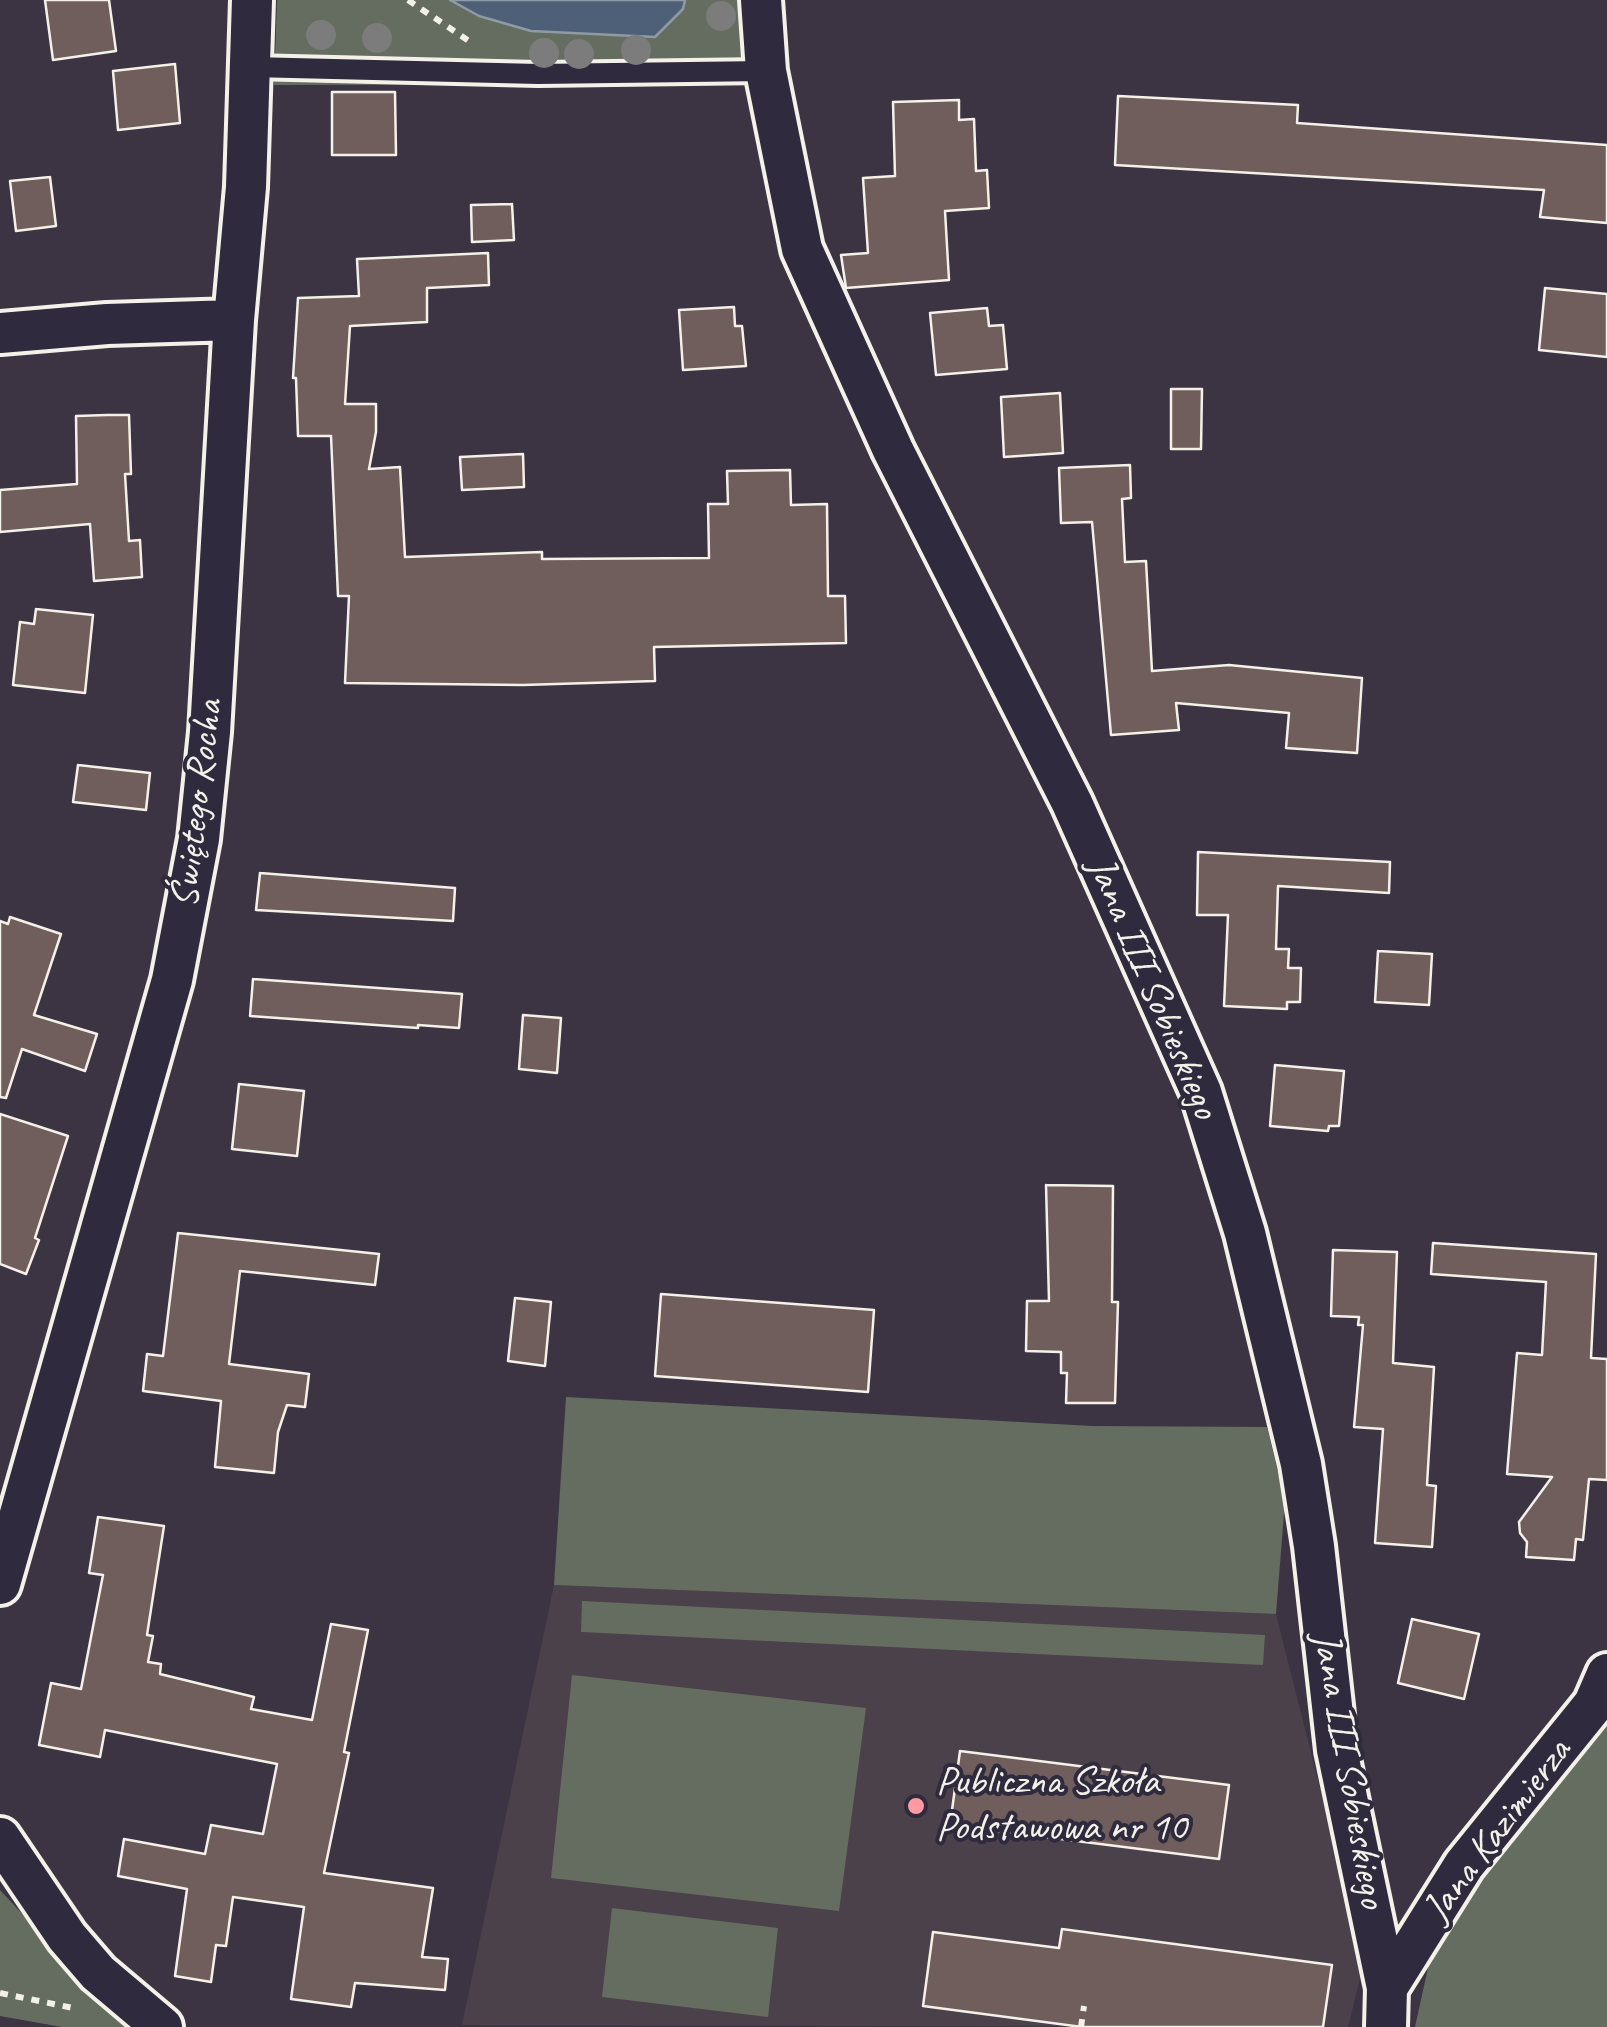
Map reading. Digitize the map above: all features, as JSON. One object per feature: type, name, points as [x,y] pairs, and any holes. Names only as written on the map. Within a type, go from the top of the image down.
[{"type":"street","name":"Świętego Rocha","points":[[0,1584],[166,998],[189,902],[210,732],[234,320],[246,187],[252,0]]},
{"type":"street","name":"Jana III Sobieskiego","points":[[762,0],[766,72],[802,249],[893,450],[1072,803],[1201,1092],[1246,1233],[1301,1464],[1337,1750],[1386,2008]]},
{"type":"street","points":[[0,333],[107,324],[234,320]]},
{"type":"street","name":"Jana Kazimierza","points":[[1386,2008],[1464,1865],[1594,1704],[1607,1674]]},
{"type":"street","points":[[0,1838],[66,1937],[109,1984],[162,2027]]},
{"type":"lane","points":[[251,67],[538,74],[766,72]]},
{"type":"path","points":[[1081,2027],[1084,2006]]},
{"type":"shaded area","name":"Publiczna Szkoła Podstawowa nr 10","points":[[554,1585],[1276,1614],[1362,1970],[1348,2027],[462,2025]]},
{"type":"green space","points":[[277,0],[450,0],[479,16],[531,31],[654,37],[683,9],[685,0],[745,0],[747,84],[274,85]]},
{"type":"green space","points":[[566,1397],[1092,1426],[1267,1427],[1285,1501],[1276,1614],[554,1585]]},
{"type":"green space","points":[[582,1601],[1265,1635],[1263,1665],[581,1632]]},
{"type":"green space","points":[[572,1675],[866,1708],[839,1911],[551,1878]]},
{"type":"green space","points":[[1607,1711],[1607,2027],[1415,2027],[1435,1936],[1468,1887],[1572,1764]]},
{"type":"green space","points":[[0,1890],[127,2027],[62,2027],[0,2016]]},
{"type":"green space","points":[[612,1908],[778,1928],[768,2017],[602,1997]]},
{"type":"water","points":[[450,0],[685,0],[683,9],[655,37],[531,31],[479,16]]},
{"type":"building","points":[[45,0],[109,0],[116,51],[53,60]]},
{"type":"building","points":[[175,64],[180,123],[118,130],[113,71]]},
{"type":"building","points":[[332,92],[395,92],[396,155],[332,155]]},
{"type":"building","points":[[1118,96],[1298,105],[1297,123],[1607,145],[1607,223],[1540,217],[1544,190],[1115,165]]},
{"type":"building","points":[[959,100],[959,120],[974,119],[976,171],[987,170],[989,208],[945,211],[949,280],[846,288],[841,255],[868,253],[863,178],[895,176],[893,102]]},
{"type":"building","points":[[50,177],[56,226],[16,231],[10,181]]},
{"type":"building","points":[[512,204],[514,240],[472,242],[471,205]]},
{"type":"building","points":[[488,253],[489,285],[427,288],[427,322],[350,326],[345,404],[376,404],[369,469],[400,467],[405,557],[542,552],[542,559],[709,558],[708,504],[728,504],[727,471],[790,470],[791,505],[827,504],[828,596],[845,596],[846,643],[654,647],[655,681],[523,685],[345,683],[349,596],[338,596],[331,436],[298,436],[293,378],[298,298],[359,296],[357,259]]},
{"type":"building","points":[[1545,288],[1607,294],[1607,357],[1539,350]]},
{"type":"building","points":[[734,307],[735,326],[742,326],[746,366],[683,370],[679,310]]},
{"type":"building","points":[[987,308],[989,326],[1003,325],[1007,369],[936,375],[930,313]]},
{"type":"building","points":[[1171,389],[1202,389],[1201,449],[1171,449]]},
{"type":"building","points":[[1060,393],[1063,453],[1004,457],[1001,397]]},
{"type":"building","points":[[129,415],[131,474],[125,474],[129,541],[140,540],[142,577],[94,581],[90,524],[0,532],[0,490],[77,484],[76,416]]},
{"type":"building","points":[[523,454],[524,487],[462,490],[460,457]]},
{"type":"building","points":[[1130,465],[1131,498],[1122,499],[1125,562],[1146,561],[1152,671],[1229,665],[1362,678],[1357,753],[1286,748],[1289,713],[1176,703],[1179,730],[1111,735],[1092,522],[1061,523],[1059,468]]},
{"type":"building","points":[[36,609],[93,615],[85,693],[13,685],[20,622],[34,624]]},
{"type":"building","points":[[78,765],[150,773],[146,810],[73,802]]},
{"type":"building","points":[[1198,852],[1390,862],[1389,893],[1278,886],[1276,949],[1289,949],[1288,968],[1301,968],[1300,1002],[1287,1002],[1287,1009],[1224,1006],[1228,915],[1197,915]]},
{"type":"building","points":[[260,873],[455,888],[453,921],[256,910]]},
{"type":"building","points":[[10,917],[61,934],[34,1015],[97,1034],[85,1071],[22,1049],[6,1098],[0,1097],[0,921],[8,924]]},
{"type":"building","points":[[1378,951],[1432,954],[1429,1005],[1375,1002]]},
{"type":"building","points":[[253,979],[462,994],[459,1028],[250,1016]]},
{"type":"building","points":[[523,1015],[561,1018],[557,1073],[519,1069]]},
{"type":"building","points":[[1275,1065],[1344,1071],[1339,1126],[1329,1126],[1328,1131],[1270,1126]]},
{"type":"building","points":[[239,1084],[304,1091],[297,1156],[232,1149]]},
{"type":"building","points":[[0,1114],[68,1136],[26,1274],[0,1264]]},
{"type":"building","points":[[1046,1185],[1113,1186],[1112,1302],[1118,1302],[1115,1403],[1066,1403],[1067,1373],[1061,1373],[1061,1352],[1026,1351],[1027,1301],[1049,1301]]},
{"type":"building","points":[[178,1233],[379,1254],[375,1285],[240,1271],[229,1364],[309,1374],[305,1407],[287,1405],[278,1432],[274,1473],[215,1467],[221,1401],[143,1391],[147,1354],[163,1356]]},
{"type":"building","points":[[1433,1243],[1596,1254],[1591,1358],[1607,1359],[1607,1480],[1589,1479],[1583,1540],[1576,1539],[1574,1560],[1526,1557],[1527,1542],[1520,1533],[1519,1522],[1552,1477],[1507,1474],[1517,1353],[1542,1355],[1546,1282],[1431,1274]]},
{"type":"building","points":[[1333,1250],[1397,1252],[1393,1363],[1434,1367],[1427,1485],[1436,1486],[1432,1547],[1375,1543],[1383,1429],[1354,1427],[1363,1325],[1358,1325],[1359,1317],[1331,1316]]},
{"type":"building","points":[[661,1294],[874,1310],[868,1392],[655,1376]]},
{"type":"building","points":[[515,1298],[551,1302],[545,1366],[508,1361]]},
{"type":"building","points":[[98,1517],[164,1526],[147,1635],[153,1636],[148,1662],[161,1664],[160,1674],[254,1697],[251,1709],[312,1720],[331,1624],[368,1630],[344,1752],[349,1753],[324,1873],[433,1888],[422,1957],[448,1959],[445,1990],[355,1983],[351,2007],[291,1999],[304,1907],[233,1897],[226,1946],[216,1945],[211,1982],[175,1976],[187,1889],[118,1876],[124,1839],[205,1854],[211,1825],[263,1834],[277,1764],[105,1730],[100,1757],[39,1745],[51,1683],[81,1689],[103,1575],[89,1573]]},
{"type":"building","points":[[1412,1619],[1479,1634],[1464,1699],[1398,1683]]},
{"type":"building","points":[[960,1751],[1229,1785],[1219,1859],[950,1825]]},
{"type":"building","points":[[1062,1929],[1332,1965],[1323,2027],[1082,2027],[923,2006],[933,1932],[1059,1948]]},
{"type":"place","name":"Publiczna Szkoła Podstawowa nr 10","points":[[916,1806]]}]
